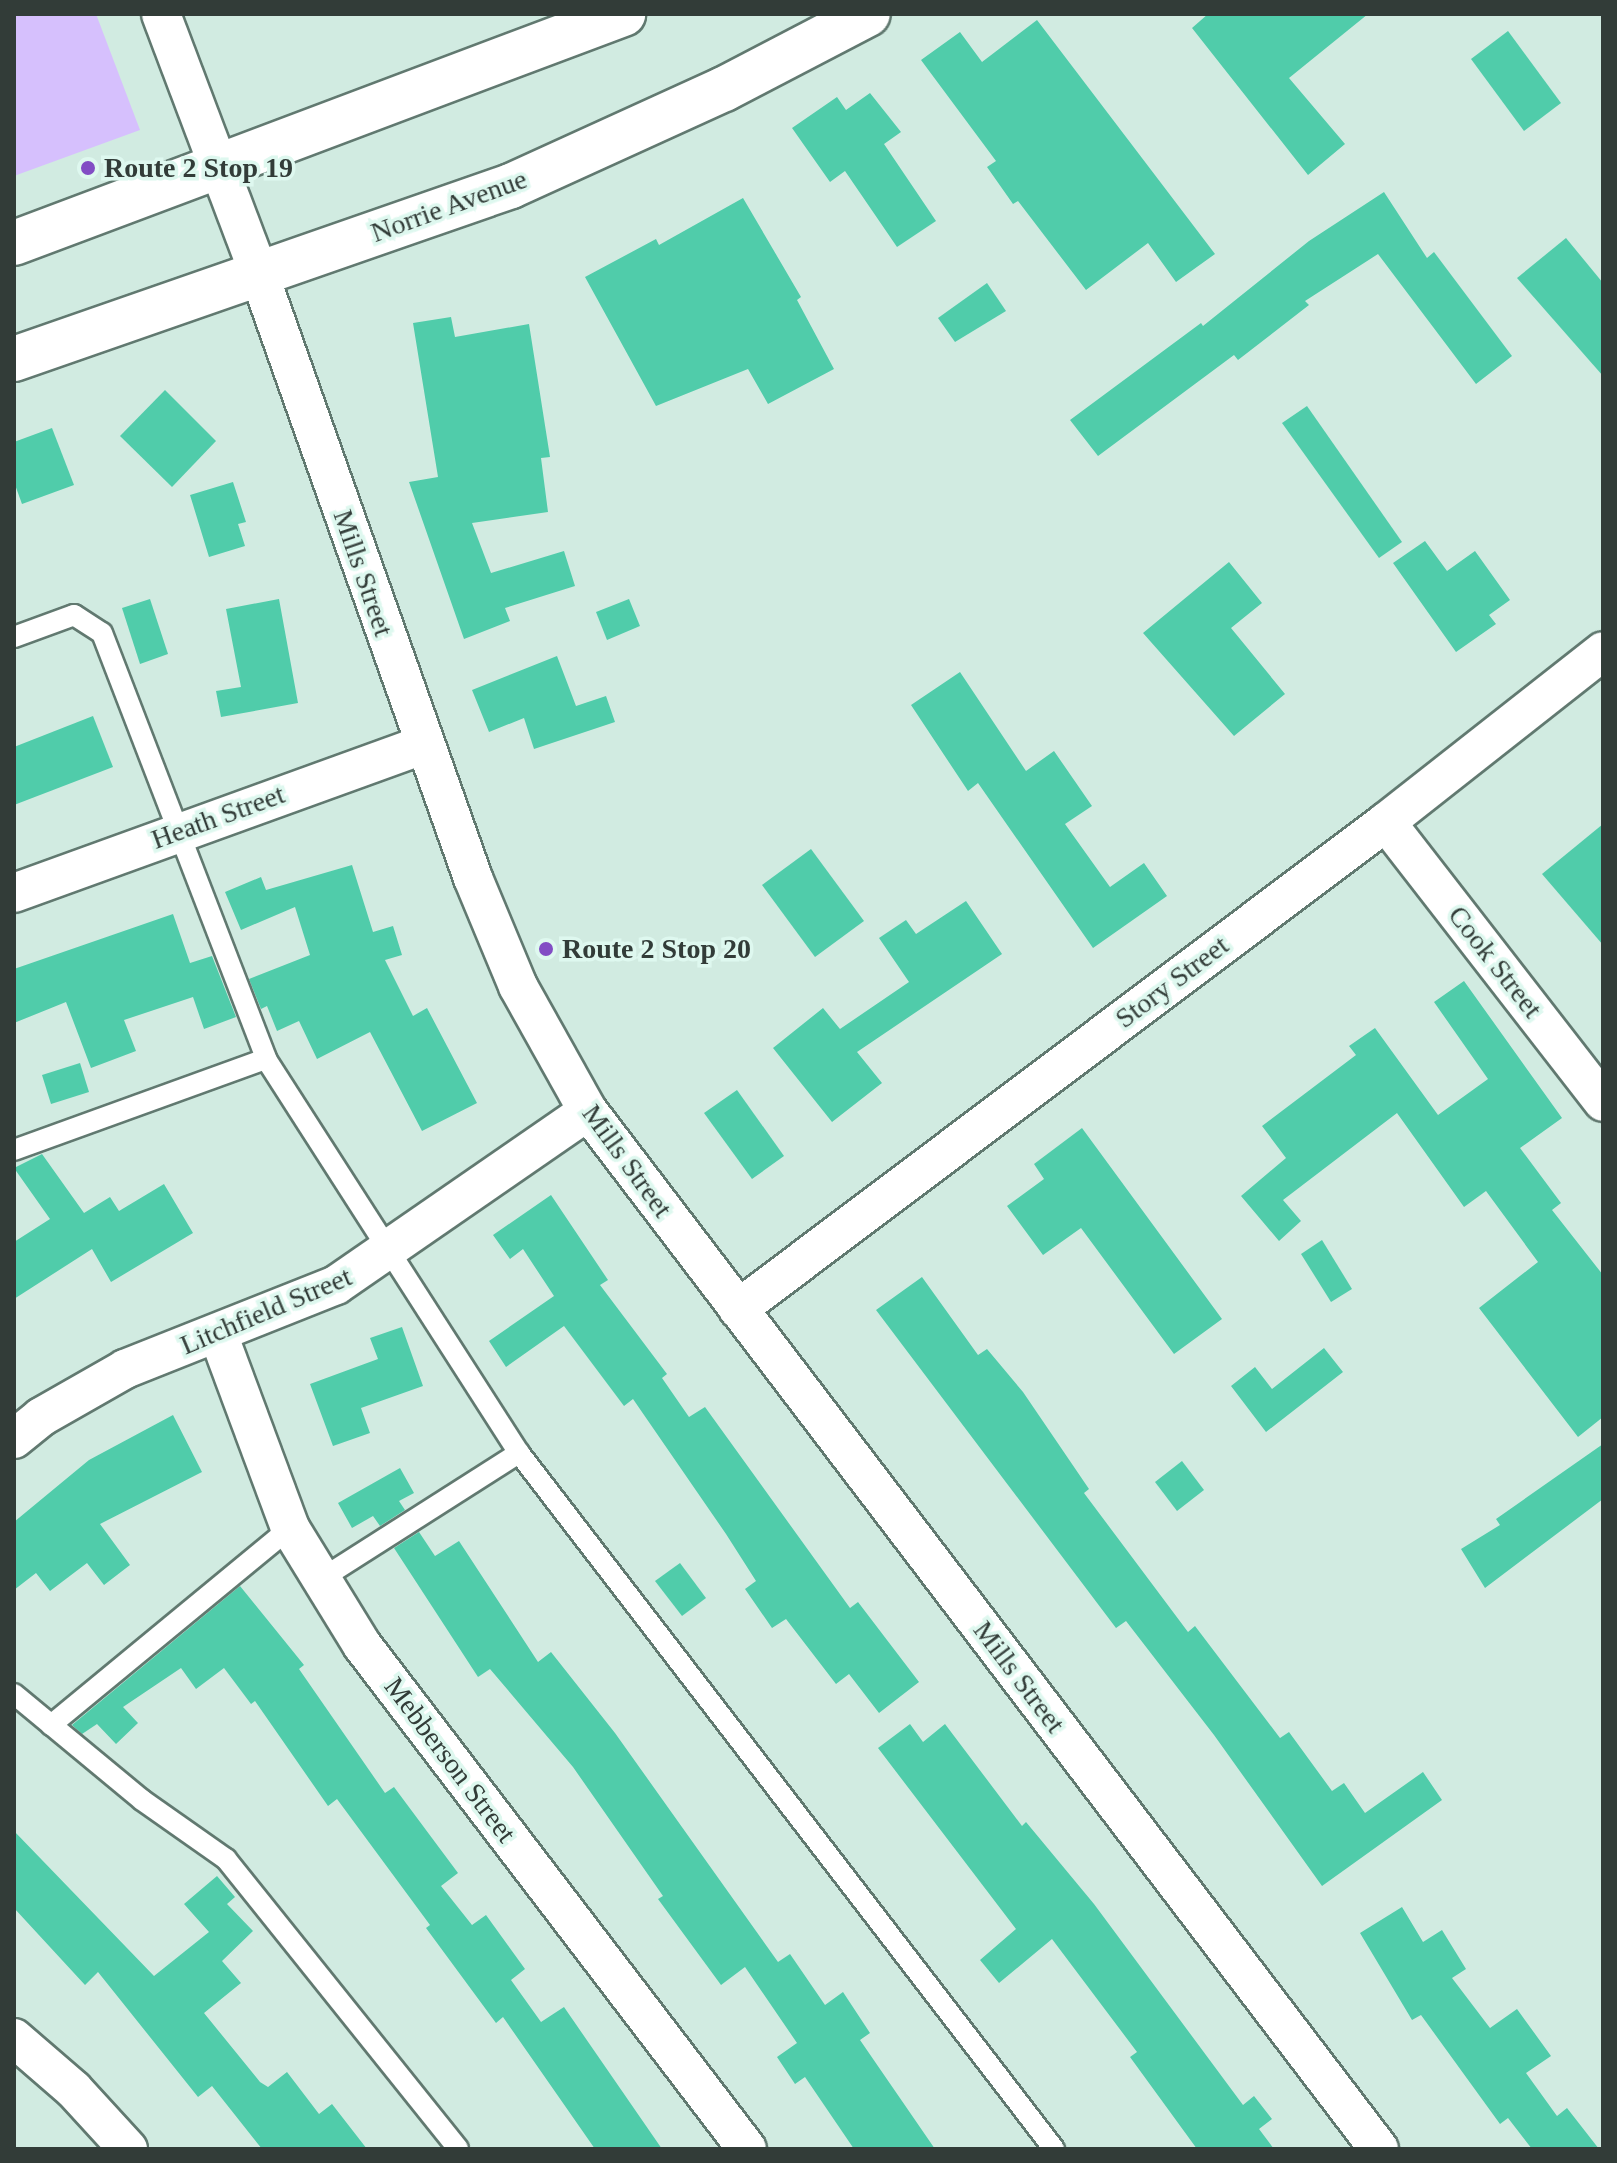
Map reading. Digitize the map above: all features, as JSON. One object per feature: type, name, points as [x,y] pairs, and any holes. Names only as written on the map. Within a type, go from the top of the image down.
[{"type":"main road","points":[[14,243],[623,14]]},
{"type":"main road","name":"Norrie Avenue","points":[[14,359],[511,186],[724,89],[868,14]]},
{"type":"street","name":"Mills Street","points":[[161,14],[259,274],[423,745],[518,986],[588,1111],[1379,2149]]},
{"type":"street","name":"Story Street","points":[[738,1309],[1386,822],[1603,651]]},
{"type":"street","name":"Heath Street","points":[[14,893],[178,831],[423,745]]},
{"type":"street","name":"Cook Street","points":[[1386,822],[1603,1102]]},
{"type":"street","name":"Litchfield Street","points":[[14,1439],[41,1417],[125,1369],[336,1285],[388,1254],[588,1111]]},
{"type":"street","name":"Mebberson Street","points":[[218,1334],[290,1528],[362,1645],[747,2149]]},
{"type":"street","points":[[14,2038],[74,2090],[128,2149]]},
{"type":"lane","points":[[14,637],[74,615],[102,633],[266,1059],[388,1254],[519,1453],[1054,2149]]},
{"type":"lane","points":[[14,1150],[266,1059]]},
{"type":"lane","points":[[321,1579],[519,1453]]},
{"type":"lane","points":[[51,1725],[290,1528]]},
{"type":"lane","points":[[14,1694],[142,1800],[226,1859],[458,2149]]},
{"type":"shaded area","points":[[14,14],[96,14],[140,130],[14,176]]},
{"type":"building","points":[[1208,14],[1368,14],[1289,78],[1345,144],[1308,175],[1192,28]]},
{"type":"building","points":[[1037,20],[1215,254],[1176,282],[1148,243],[1086,290],[1018,201],[1013,204],[987,167],[996,161],[921,60],[960,32],[982,62]]},
{"type":"building","points":[[1508,31],[1561,103],[1524,131],[1471,59]]},
{"type":"building","points":[[870,93],[901,132],[884,144],[936,221],[897,247],[845,171],[830,182],[792,128],[837,97],[846,110]]},
{"type":"building","points":[[1384,192],[1427,258],[1434,252],[1512,356],[1476,384],[1378,254],[1305,301],[1309,305],[1238,360],[1234,355],[1098,456],[1070,420],[1201,323],[1203,326],[1309,241]]},
{"type":"building","points":[[743,198],[801,297],[797,300],[834,369],[768,404],[748,369],[656,406],[585,277],[656,239],[659,245]]},
{"type":"building","points":[[1566,238],[1603,283],[1603,376],[1517,278]]},
{"type":"building","points":[[987,283],[1006,311],[955,342],[938,318]]},
{"type":"building","points":[[451,317],[455,337],[529,324],[550,457],[541,458],[548,512],[472,523],[491,573],[564,551],[575,586],[505,608],[510,621],[464,639],[409,482],[438,477],[413,323]]},
{"type":"building","points":[[165,390],[216,441],[172,487],[120,436]]},
{"type":"building","points":[[1307,406],[1402,542],[1379,558],[1282,423]]},
{"type":"building","points":[[52,428],[74,485],[22,504],[14,482],[14,442]]},
{"type":"building","points":[[233,482],[246,522],[238,524],[245,546],[209,557],[190,495]]},
{"type":"building","points":[[1425,541],[1447,571],[1475,551],[1510,600],[1489,615],[1496,624],[1456,652],[1393,563]]},
{"type":"building","points":[[1229,562],[1262,603],[1231,628],[1285,694],[1234,736],[1143,633]]},
{"type":"building","points":[[150,599],[168,654],[140,664],[122,608]]},
{"type":"building","points":[[279,599],[298,703],[221,717],[216,691],[241,687],[226,609]]},
{"type":"building","points":[[629,599],[640,626],[607,640],[596,612]]},
{"type":"building","points":[[557,656],[576,706],[606,696],[615,722],[534,749],[524,718],[489,732],[472,690]]},
{"type":"building","points":[[960,672],[1026,771],[1054,751],[1092,806],[1065,824],[1110,887],[1144,863],[1167,896],[1093,948],[978,783],[968,791],[911,705]]},
{"type":"building","points":[[93,716],[113,767],[14,805],[14,747]]},
{"type":"building","points":[[1603,824],[1603,945],[1542,874]]},
{"type":"building","points":[[811,849],[864,921],[815,957],[762,885]]},
{"type":"building","points":[[352,865],[373,932],[393,926],[402,955],[385,960],[413,1016],[427,1008],[477,1103],[422,1131],[370,1032],[317,1059],[299,1021],[277,1031],[267,1006],[261,1009],[249,979],[310,955],[295,907],[241,930],[225,892],[261,877],[266,890]]},
{"type":"building","points":[[966,901],[1002,954],[857,1052],[882,1083],[832,1122],[773,1048],[823,1008],[840,1029],[909,982],[879,938],[906,920],[916,934]]},
{"type":"building","points":[[173,914],[190,963],[212,956],[236,1017],[204,1029],[193,997],[124,1020],[136,1051],[91,1068],[66,1002],[14,1023],[14,969]]},
{"type":"building","points":[[1464,981],[1562,1118],[1520,1148],[1561,1203],[1552,1210],[1603,1275],[1603,1417],[1578,1437],[1479,1308],[1538,1262],[1486,1191],[1464,1207],[1397,1113],[1283,1200],[1301,1221],[1279,1241],[1241,1196],[1286,1158],[1262,1126],[1356,1055],[1349,1046],[1375,1028],[1438,1115],[1488,1079],[1434,1002]]},
{"type":"building","points":[[80,1063],[89,1092],[51,1104],[42,1075]]},
{"type":"building","points":[[737,1090],[784,1156],[752,1179],[704,1113]]},
{"type":"building","points":[[1082,1128],[1222,1319],[1174,1354],[1081,1228],[1043,1255],[1007,1206],[1044,1179],[1034,1164]]},
{"type":"building","points":[[42,1154],[84,1213],[110,1197],[119,1211],[164,1184],[193,1233],[111,1282],[92,1249],[14,1299],[14,1242],[50,1219],[14,1168]]},
{"type":"building","points":[[551,1195],[608,1280],[600,1285],[667,1374],[662,1378],[689,1417],[705,1407],[850,1608],[858,1602],[919,1682],[879,1713],[849,1674],[836,1684],[786,1619],[772,1628],[745,1589],[756,1581],[726,1534],[633,1399],[624,1406],[564,1326],[506,1367],[489,1341],[554,1296],[523,1249],[510,1259],[493,1235]]},
{"type":"building","points":[[1322,1240],[1352,1289],[1331,1302],[1301,1254]]},
{"type":"building","points":[[922,1277],[978,1355],[987,1349],[1023,1392],[1089,1489],[1084,1493],[1188,1632],[1195,1626],[1280,1738],[1289,1732],[1332,1791],[1344,1783],[1365,1813],[1423,1772],[1442,1800],[1322,1886],[1214,1735],[1126,1621],[1116,1628],[876,1310]]},
{"type":"building","points":[[402,1327],[423,1386],[361,1408],[370,1433],[333,1446],[310,1384],[378,1359],[370,1338]]},
{"type":"building","points":[[1324,1348],[1343,1372],[1266,1432],[1231,1386],[1255,1367],[1272,1389]]},
{"type":"building","points":[[173,1415],[202,1472],[100,1524],[130,1565],[104,1585],[87,1563],[50,1591],[36,1573],[14,1590],[14,1522],[89,1460]]},
{"type":"building","points":[[1603,1444],[1603,1499],[1485,1588],[1461,1549],[1500,1525],[1496,1519]]},
{"type":"building","points":[[1182,1461],[1204,1490],[1177,1511],[1155,1482]]},
{"type":"building","points":[[400,1468],[414,1493],[399,1501],[405,1510],[380,1526],[373,1516],[352,1528],[338,1503]]},
{"type":"building","points":[[419,1532],[435,1556],[459,1541],[538,1662],[551,1652],[615,1733],[778,1962],[790,1954],[825,2005],[843,1992],[870,2033],[860,2040],[935,2149],[854,2149],[805,2077],[795,2084],[777,2057],[797,2043],[745,1967],[721,1985],[658,1899],[663,1896],[573,1767],[490,1669],[478,1677],[394,1548]]},
{"type":"building","points":[[680,1563],[706,1598],[682,1616],[655,1581]]},
{"type":"building","points":[[240,1586],[304,1665],[299,1669],[385,1793],[394,1787],[458,1873],[441,1886],[472,1925],[486,1915],[525,1969],[511,1980],[541,2022],[564,2007],[662,2149],[595,2149],[503,2017],[496,2023],[426,1928],[430,1925],[337,1799],[328,1806],[255,1701],[251,1704],[224,1668],[196,1689],[181,1668],[123,1707],[138,1723],[116,1744],[97,1724],[82,1734],[72,1725]]},
{"type":"building","points":[[910,1724],[923,1742],[945,1724],[1022,1826],[1026,1822],[1094,1904],[1243,2105],[1254,2096],[1272,2119],[1259,2129],[1274,2149],[1197,2149],[1130,2057],[1137,2052],[1052,1939],[999,1983],[980,1960],[1016,1929],[878,1748]]},
{"type":"building","points":[[14,1831],[154,1976],[209,1932],[184,1904],[217,1876],[235,1897],[227,1904],[253,1931],[222,1961],[241,1983],[204,2013],[260,2082],[268,2087],[287,2072],[319,2114],[332,2104],[367,2149],[262,2149],[212,2086],[198,2097],[98,1972],[85,1985],[14,1908]]},
{"type":"building","points":[[1402,1907],[1423,1942],[1442,1930],[1466,1969],[1452,1978],[1490,2028],[1517,2009],[1551,2056],[1526,2073],[1557,2116],[1567,2108],[1599,2149],[1532,2149],[1508,2118],[1500,2124],[1421,2015],[1412,2020],[1360,1933]]},
{"type":"place","name":"Route 2 Stop 19","points":[[88,168]]},
{"type":"place","name":"Route 2 Stop 20","points":[[546,949]]}]
